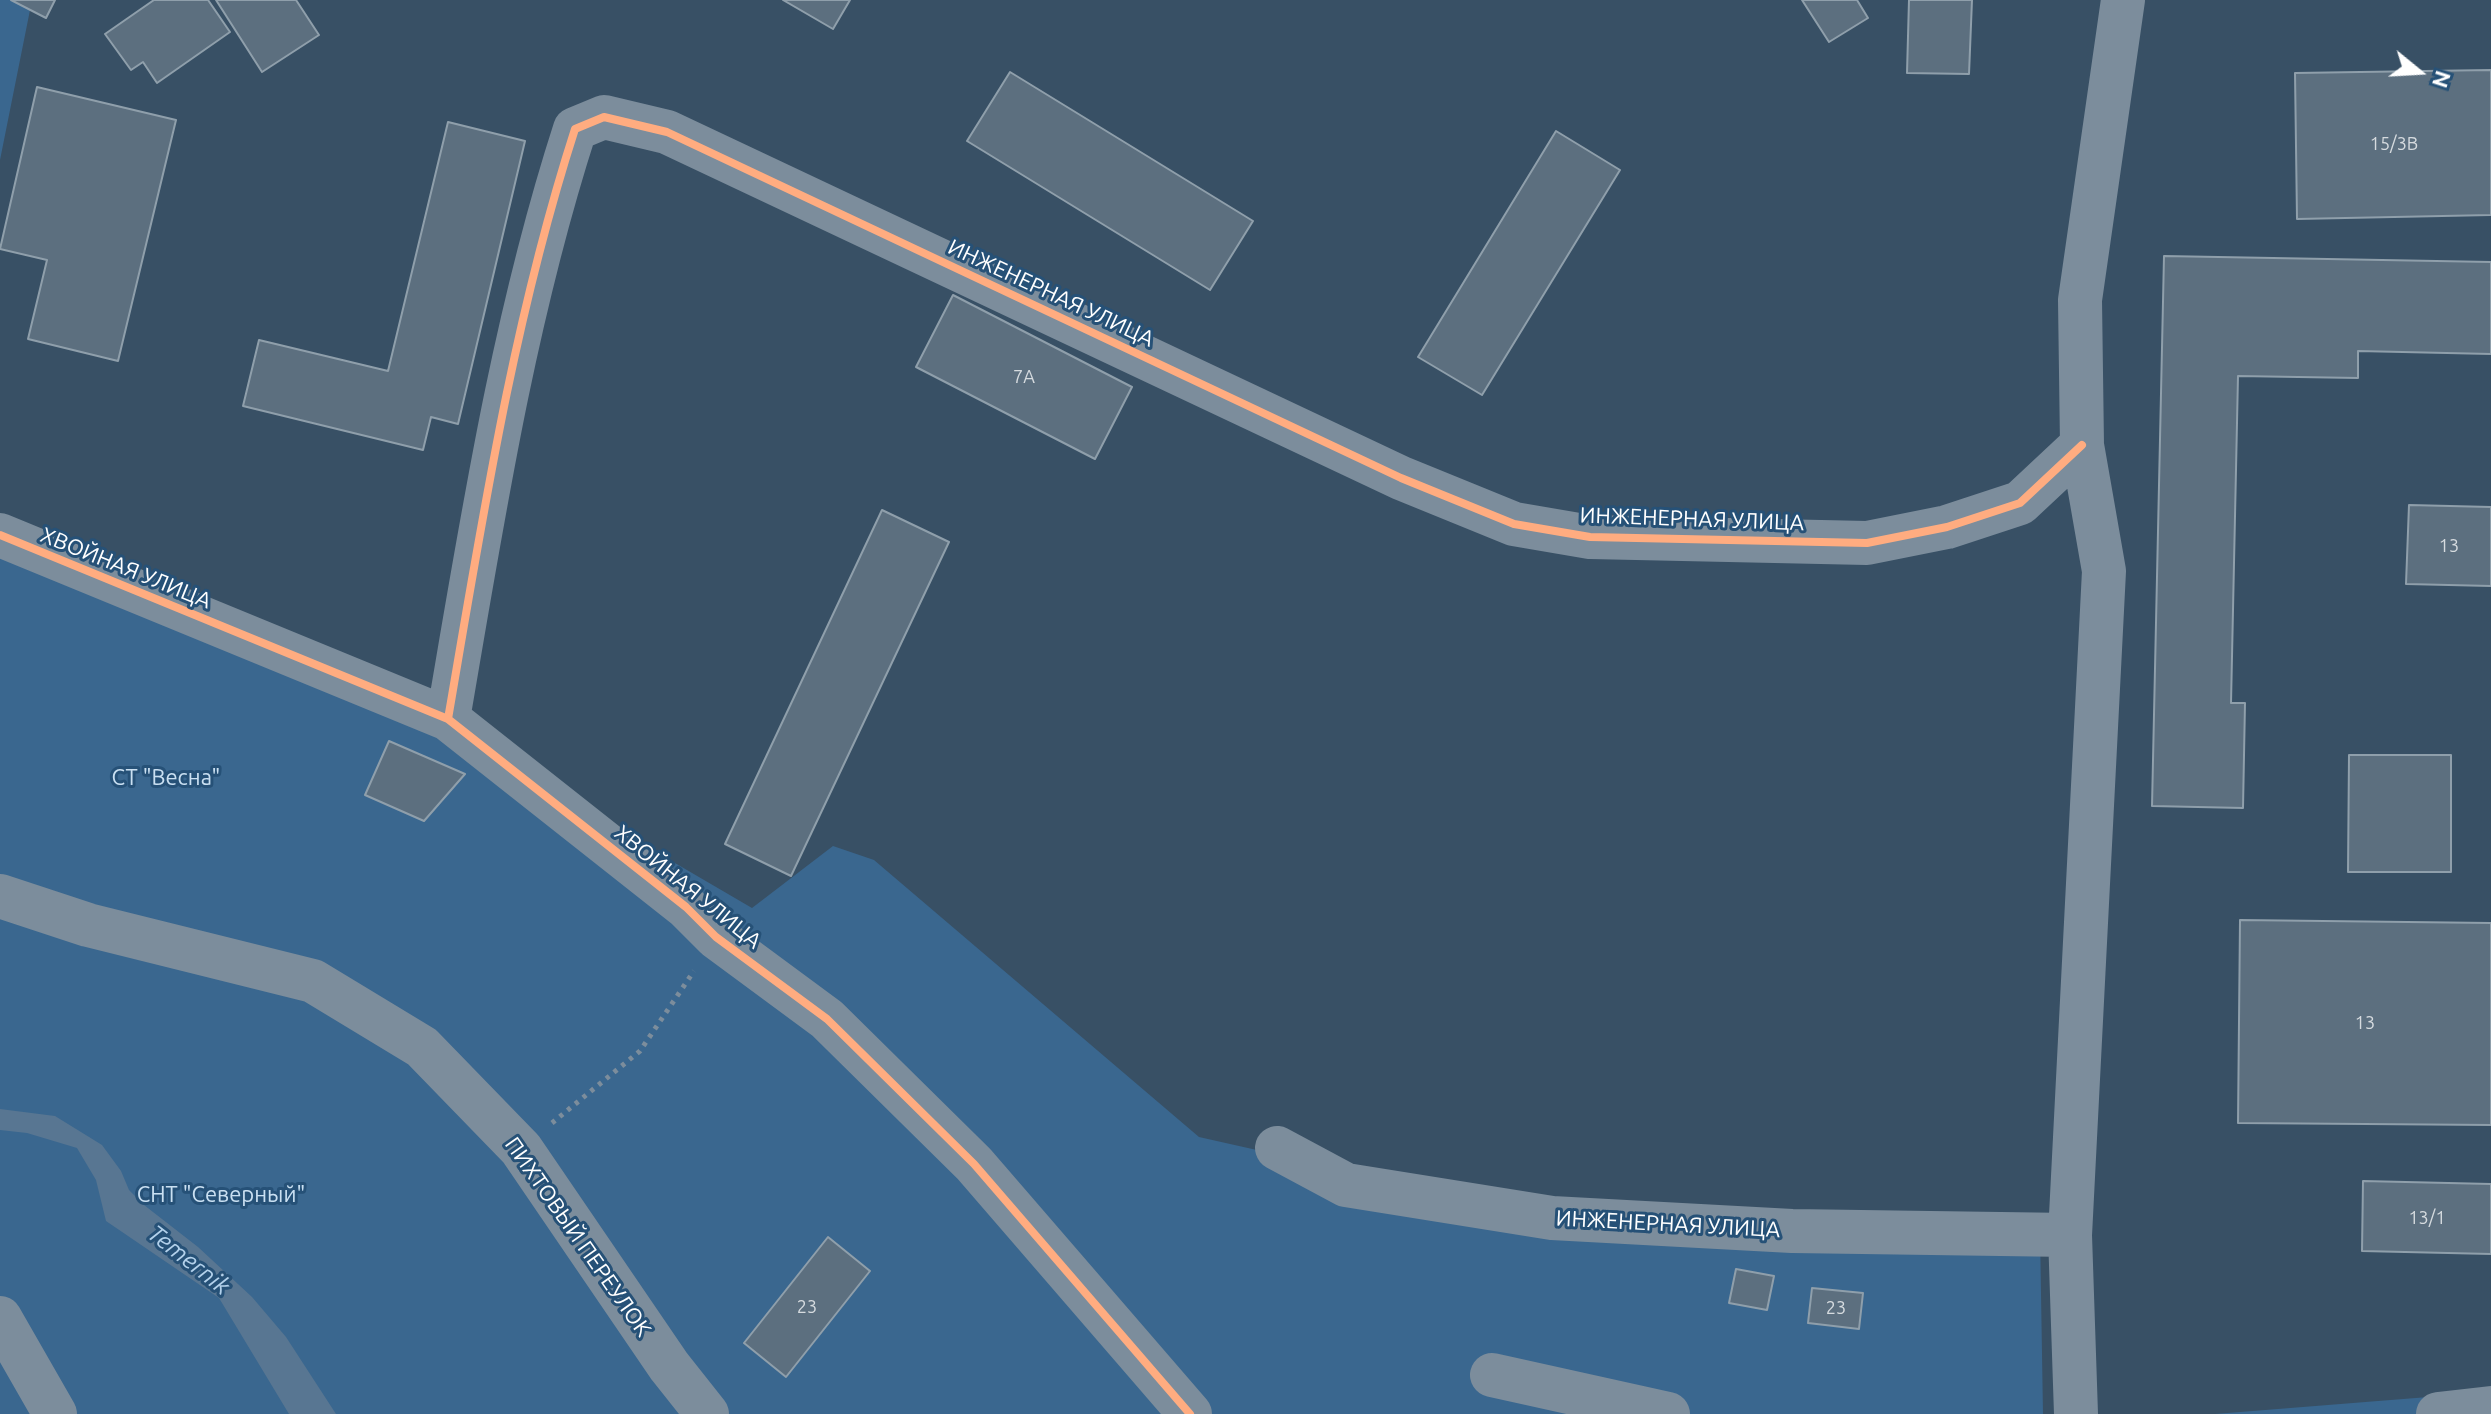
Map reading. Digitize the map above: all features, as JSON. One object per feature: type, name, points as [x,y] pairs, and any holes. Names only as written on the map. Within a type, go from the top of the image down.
[{"type":"street","points":[[2076,1414],[2070,1235],[2104,571],[2082,445],[2080,300],[2123,0]]},
{"type":"street","name":"ИНЖЕНЕРНАЯ УЛИЦА","points":[[448,719],[500,416],[560,175],[575,129],[604,117],[667,132],[1401,478],[1514,524],[1590,537],[1867,543],[1947,527],[2020,503],[2082,445]]},
{"type":"street","name":"ХВОЙНАЯ УЛИЦА","points":[[0,535],[448,719],[686,907],[716,937],[827,1019],[974,1164],[1190,1414]]},
{"type":"street","name":"ПИХТОВЫЙ ПЕРЕУЛОК","points":[[0,896],[88,925],[313,981],[422,1047],[521,1149],[669,1366],[707,1414]]},
{"type":"street","name":"ИНЖЕНЕРНАЯ УЛИЦА","points":[[1277,1148],[1346,1185],[1552,1218],[1792,1231],[2070,1235]]},
{"type":"street","points":[[0,1318],[55,1414]]},
{"type":"street","points":[[1492,1375],[1668,1414]]},
{"type":"street","points":[[2438,1414],[2491,1408]]},
{"type":"path","points":[[521,1149],[640,1051],[716,937]]},
{"type":"green space","points":[[0,0],[32,0],[0,160]]},
{"type":"green space","points":[[0,544],[478,748],[752,908],[833,846],[874,860],[1199,1137],[1586,1224],[2040,1232],[2043,1414],[0,1414]]},
{"type":"green space","points":[[2491,1392],[2491,1414],[2215,1414]]},
{"type":"water","name":"Temernik","points":[[0,1109],[55,1116],[102,1145],[121,1171],[129,1190],[252,1297],[286,1337],[336,1414],[289,1414],[219,1298],[106,1221],[96,1180],[77,1148],[27,1133],[0,1130]]},
{"type":"building","points":[[11,0],[55,0],[46,18]]},
{"type":"building","points":[[154,0],[208,0],[230,32],[157,83],[143,62],[131,70],[105,34]]},
{"type":"building","points":[[216,0],[296,0],[319,35],[262,72]]},
{"type":"building","points":[[783,0],[850,0],[833,29]]},
{"type":"building","points":[[1802,0],[1857,0],[1868,18],[1829,42]]},
{"type":"building","points":[[1909,0],[1972,0],[1969,74],[1907,73]]},
{"type":"building","points":[[2491,70],[2491,215],[2297,219],[2295,73]]},
{"type":"building","points":[[1010,72],[1253,221],[1210,290],[967,141]]},
{"type":"building","points":[[37,87],[176,120],[118,361],[28,339],[47,260],[0,249]]},
{"type":"building","points":[[448,122],[525,141],[458,424],[431,417],[423,450],[243,406],[259,340],[388,371]]},
{"type":"building","points":[[1556,131],[1620,170],[1482,395],[1418,357]]},
{"type":"building","points":[[2164,256],[2491,262],[2491,354],[2358,351],[2358,378],[2238,376],[2231,703],[2245,703],[2243,808],[2152,806]]},
{"type":"building","points":[[953,295],[1132,387],[1095,459],[916,367]]},
{"type":"building","points":[[2409,505],[2491,507],[2491,586],[2406,584]]},
{"type":"building","points":[[882,510],[949,542],[791,876],[725,844]]},
{"type":"building","points":[[389,741],[465,774],[424,821],[365,795]]},
{"type":"building","points":[[2349,755],[2451,755],[2451,872],[2348,872]]},
{"type":"building","points":[[2240,920],[2491,923],[2491,1125],[2238,1123]]},
{"type":"building","points":[[2363,1181],[2491,1184],[2491,1254],[2362,1251]]},
{"type":"building","points":[[828,1237],[870,1271],[786,1377],[744,1343]]},
{"type":"building","points":[[1736,1269],[1774,1276],[1767,1310],[1729,1303]]},
{"type":"building","points":[[1812,1288],[1863,1293],[1859,1329],[1808,1323]]},
{"type":"cycle path","points":[[448,719],[501,422],[534,274],[575,129],[604,117],[667,132],[1401,478],[1514,524],[1590,537],[1867,543],[1947,527],[2020,503],[2082,445]]},
{"type":"cycle path","points":[[0,535],[448,719],[686,907],[716,937],[827,1019],[974,1164],[1190,1414]]},
{"type":"park label","name":"СТ \"Весна\"","points":[[166,778]]},
{"type":"park label","name":"СНТ \"Северный\"","points":[[221,1195]]}]
